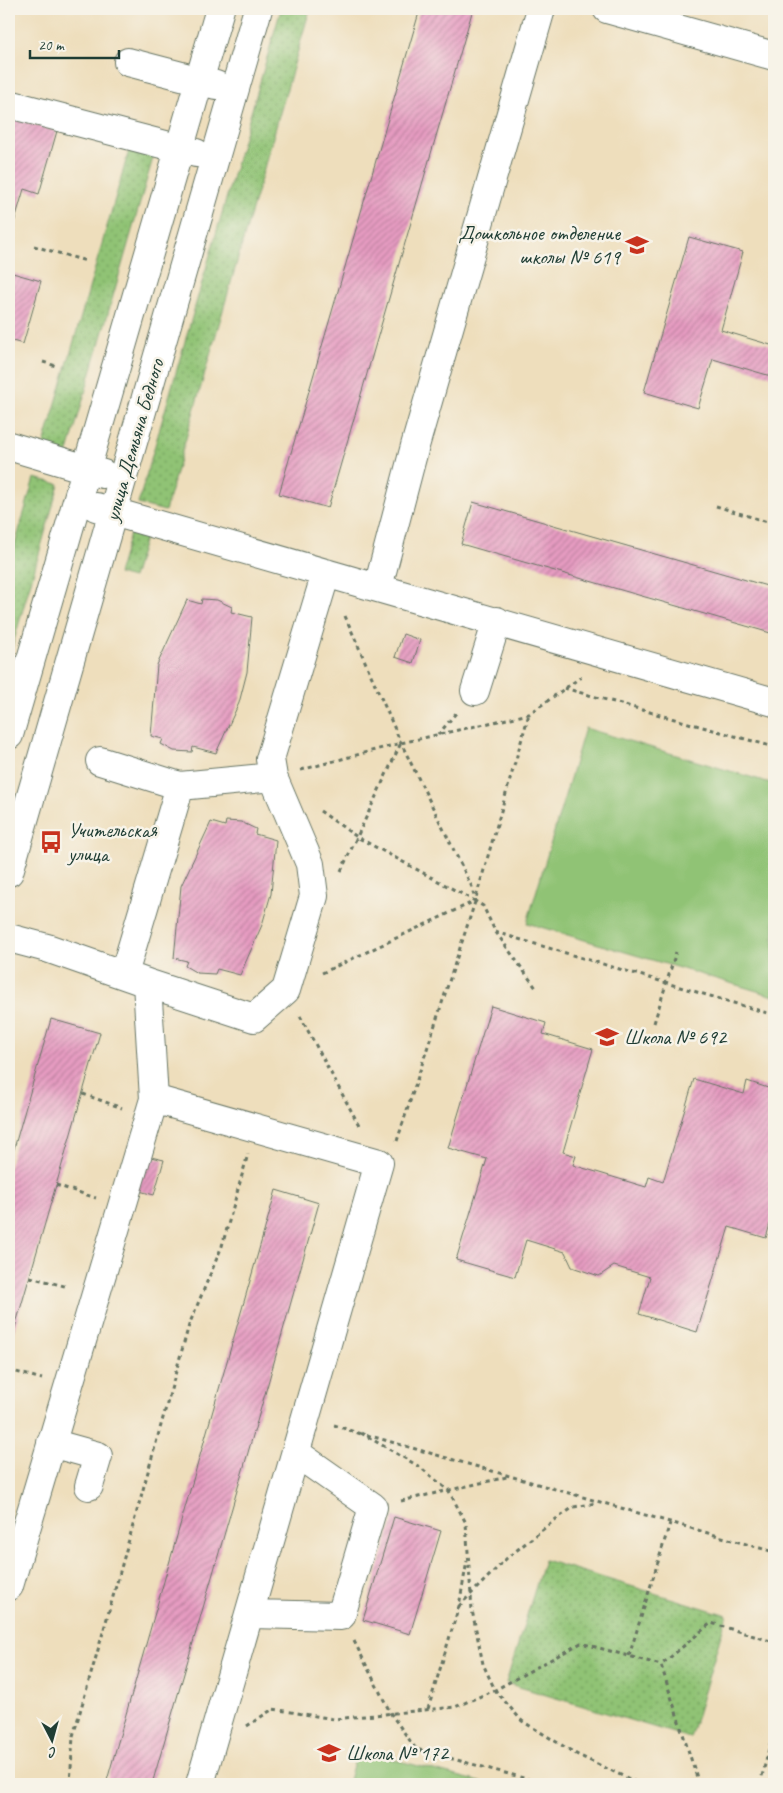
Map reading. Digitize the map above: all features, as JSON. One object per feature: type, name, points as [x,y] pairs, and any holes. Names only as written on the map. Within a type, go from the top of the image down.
[{"type":"street","name":"улица Демьяна Бедного","points":[[9,735],[15,688],[77,502],[220,9]]},
{"type":"street","points":[[228,9],[257,12]]},
{"type":"street","points":[[378,587],[416,446],[541,9]]},
{"type":"street","points":[[607,9],[774,56]]},
{"type":"street","name":"улица Демьяна Бедного","points":[[9,872],[257,12]]},
{"type":"street","points":[[128,62],[235,90]]},
{"type":"street","points":[[9,104],[215,158]]},
{"type":"street","points":[[9,446],[122,479]]},
{"type":"street","points":[[77,502],[774,702]]},
{"type":"street","points":[[9,938],[47,948],[254,1018],[286,990],[314,896],[310,864],[273,777],[270,759],[326,573]]},
{"type":"street","points":[[475,691],[497,621]]},
{"type":"street","points":[[15,688],[58,700]]},
{"type":"street","points":[[100,761],[180,786],[273,777]]},
{"type":"street","points":[[9,1586],[151,1108],[135,978],[180,786]]},
{"type":"street","points":[[151,1108],[255,1127],[387,1155],[307,1416],[200,1784]]},
{"type":"street","points":[[51,1443],[98,1456],[89,1486]]},
{"type":"street","points":[[250,1614],[341,1616],[373,1507],[296,1453]]},
{"type":"path","points":[[34,246],[86,261]]},
{"type":"path","points":[[43,362],[56,366]]},
{"type":"path","points":[[716,506],[774,524]]},
{"type":"path","points":[[326,573],[401,743],[472,887],[475,901]]},
{"type":"path","points":[[273,777],[401,743],[529,714],[564,688],[615,655]]},
{"type":"path","points":[[564,688],[774,747]]},
{"type":"path","points":[[387,1155],[475,901],[529,714]]},
{"type":"path","points":[[314,896],[335,883],[401,743]]},
{"type":"path","points":[[357,836],[483,906],[495,932],[536,988]]},
{"type":"path","points":[[387,1155],[286,990],[475,901]]},
{"type":"path","points":[[495,932],[774,1015]]},
{"type":"path","points":[[654,1023],[676,952]]},
{"type":"path","points":[[83,1094],[151,1108]]},
{"type":"path","points":[[70,1784],[73,1736],[189,1325],[222,1246],[255,1127]]},
{"type":"path","points":[[56,1185],[122,1206]]},
{"type":"path","points":[[30,1277],[95,1295]]},
{"type":"path","points":[[307,1416],[600,1503],[774,1552]]},
{"type":"path","points":[[360,1433],[420,1467],[449,1491],[466,1523],[472,1610],[483,1664],[494,1690],[522,1721],[578,1755],[640,1784]]},
{"type":"path","points":[[373,1507],[509,1476]]},
{"type":"path","points":[[460,1606],[507,1558],[556,1519],[574,1507],[600,1503]]},
{"type":"path","points":[[629,1656],[670,1523]]},
{"type":"path","points":[[428,1710],[460,1606],[468,1555]]},
{"type":"path","points":[[341,1616],[391,1714],[416,1749],[546,1784]]},
{"type":"path","points":[[660,1665],[711,1623],[774,1642]]},
{"type":"path","points":[[210,1748],[273,1709],[334,1719],[456,1707],[494,1690],[581,1643],[660,1665]]},
{"type":"path","points":[[660,1665],[699,1784]]},
{"type":"path","points":[[760,1784],[774,1729]]},
{"type":"green space","points":[[281,9],[310,9],[165,511],[138,504]]},
{"type":"green space","points":[[134,133],[155,151],[63,469],[39,462]]},
{"type":"green space","points":[[34,478],[59,484],[9,658],[9,566]]},
{"type":"green space","points":[[130,534],[145,538],[133,578],[118,574]]},
{"type":"green space","points":[[585,728],[774,784],[774,996],[527,923]]},
{"type":"green space","points":[[544,1560],[727,1615],[690,1738],[506,1683]]},
{"type":"green space","points":[[357,1750],[488,1784],[348,1784]]},
{"type":"building","points":[[420,9],[473,9],[328,508],[279,494]]},
{"type":"building","points":[[9,117],[57,131],[39,194],[24,189],[9,240]]},
{"type":"building","points":[[689,237],[743,252],[721,330],[774,346],[774,377],[713,359],[698,408],[644,392]]},
{"type":"building","points":[[9,272],[41,281],[23,344],[9,340]]},
{"type":"building","points":[[473,502],[774,588],[774,634],[461,544]]},
{"type":"building","points":[[202,599],[217,600],[232,607],[231,612],[252,617],[247,672],[239,703],[216,753],[193,747],[192,752],[174,751],[161,744],[163,739],[151,736],[157,665],[187,600],[201,604]]},
{"type":"building","points":[[403,634],[420,640],[413,663],[395,657]]},
{"type":"building","points":[[226,821],[241,822],[256,829],[255,834],[276,840],[271,894],[262,925],[240,975],[217,969],[215,974],[197,973],[185,966],[187,961],[174,958],[181,886],[211,822],[225,826]]},
{"type":"building","name":"Школа № 692","points":[[491,1006],[546,1023],[543,1034],[593,1049],[563,1152],[576,1156],[573,1165],[646,1187],[649,1177],[663,1182],[694,1079],[744,1094],[747,1081],[774,1090],[774,1210],[766,1238],[729,1227],[697,1332],[639,1314],[650,1277],[614,1266],[599,1276],[572,1267],[565,1252],[526,1240],[515,1277],[456,1260],[487,1159],[448,1148]]},
{"type":"building","points":[[51,1019],[100,1033],[9,1348],[9,1166]]},
{"type":"building","points":[[146,1156],[164,1160],[154,1195],[136,1190]]},
{"type":"building","points":[[276,1190],[319,1203],[267,1387],[152,1784],[106,1784]]},
{"type":"building","points":[[394,1517],[441,1531],[410,1634],[363,1620]]},
{"type":"place","name":"Дошкольное отделение школы № 619","points":[[637,245]]},
{"type":"place","name":"Учительская улица","points":[[51,842]]},
{"type":"place","name":"Школа № 692","points":[[607,1037]]},
{"type":"place","name":"Школа № 172","points":[[329,1753]]}]
